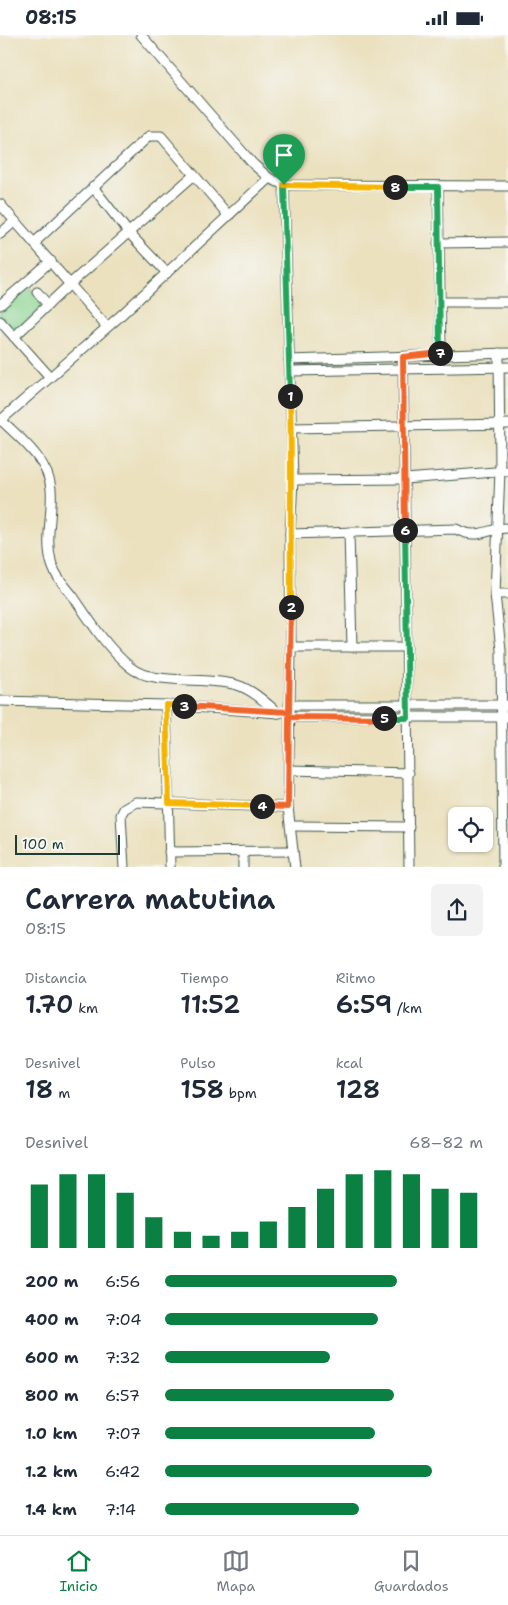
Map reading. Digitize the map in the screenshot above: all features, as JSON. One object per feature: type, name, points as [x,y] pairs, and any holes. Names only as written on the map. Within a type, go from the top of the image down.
[{"type":"street","points":[[141,35],[253,164],[269,178],[284,185],[508,186]]},
{"type":"street","points":[[34,243],[149,136],[161,137],[192,176],[229,216]]},
{"type":"street","points":[[14,337],[71,283],[192,176]]},
{"type":"street","points":[[2,419],[167,273],[269,178]]},
{"type":"street","points":[[284,185],[293,480],[290,534],[291,647],[288,807],[292,826],[295,867]]},
{"type":"street","points":[[93,187],[128,232],[167,273]]},
{"type":"street","points":[[438,187],[441,353]]},
{"type":"street","points":[[0,204],[71,283],[107,327]]},
{"type":"street","points":[[0,234],[15,221]]},
{"type":"street","points":[[438,243],[508,243]]},
{"type":"street","points":[[0,305],[51,261]]},
{"type":"street","points":[[37,292],[48,305]]},
{"type":"street","points":[[439,302],[508,302]]},
{"type":"street","points":[[1,324],[50,377]]},
{"type":"street","points":[[289,360],[403,357],[441,353],[504,353],[503,528],[495,594],[504,650],[505,826],[503,867]]},
{"type":"street","points":[[403,357],[409,867]]},
{"type":"street","points":[[290,371],[503,367]]},
{"type":"street","points":[[0,408],[2,419],[28,446],[45,470],[51,489],[49,523],[51,562],[59,578],[89,621],[131,668],[151,677],[200,679],[238,686],[257,696],[278,713]]},
{"type":"street","points":[[291,428],[503,424]]},
{"type":"street","points":[[293,480],[405,479],[504,471]]},
{"type":"street","points":[[290,534],[405,529],[456,529],[475,535],[503,528]]},
{"type":"street","points":[[349,532],[352,647]]},
{"type":"street","points":[[495,594],[508,594]]},
{"type":"street","points":[[291,647],[407,647]]},
{"type":"street","points":[[0,701],[166,705],[278,713],[407,706],[505,705]]},
{"type":"street","points":[[166,705],[170,867]]},
{"type":"street","points":[[289,711],[408,718],[505,717]]},
{"type":"street","points":[[289,770],[409,773]]},
{"type":"street","points":[[124,867],[121,815],[124,809],[136,803],[288,807]]},
{"type":"street","points":[[292,826],[409,827]]},
{"type":"street","points":[[242,851],[243,867]]},
{"type":"street","points":[[170,852],[293,851]]},
{"type":"green space","points":[[28,286],[45,305],[13,332],[0,317],[0,311]]},
{"type":"route","points":[[284,185],[305,187],[438,187],[441,353],[403,357],[408,718],[289,717],[288,807],[169,803],[166,705],[278,713],[289,712],[291,647],[290,534],[293,480],[284,185]]}]
